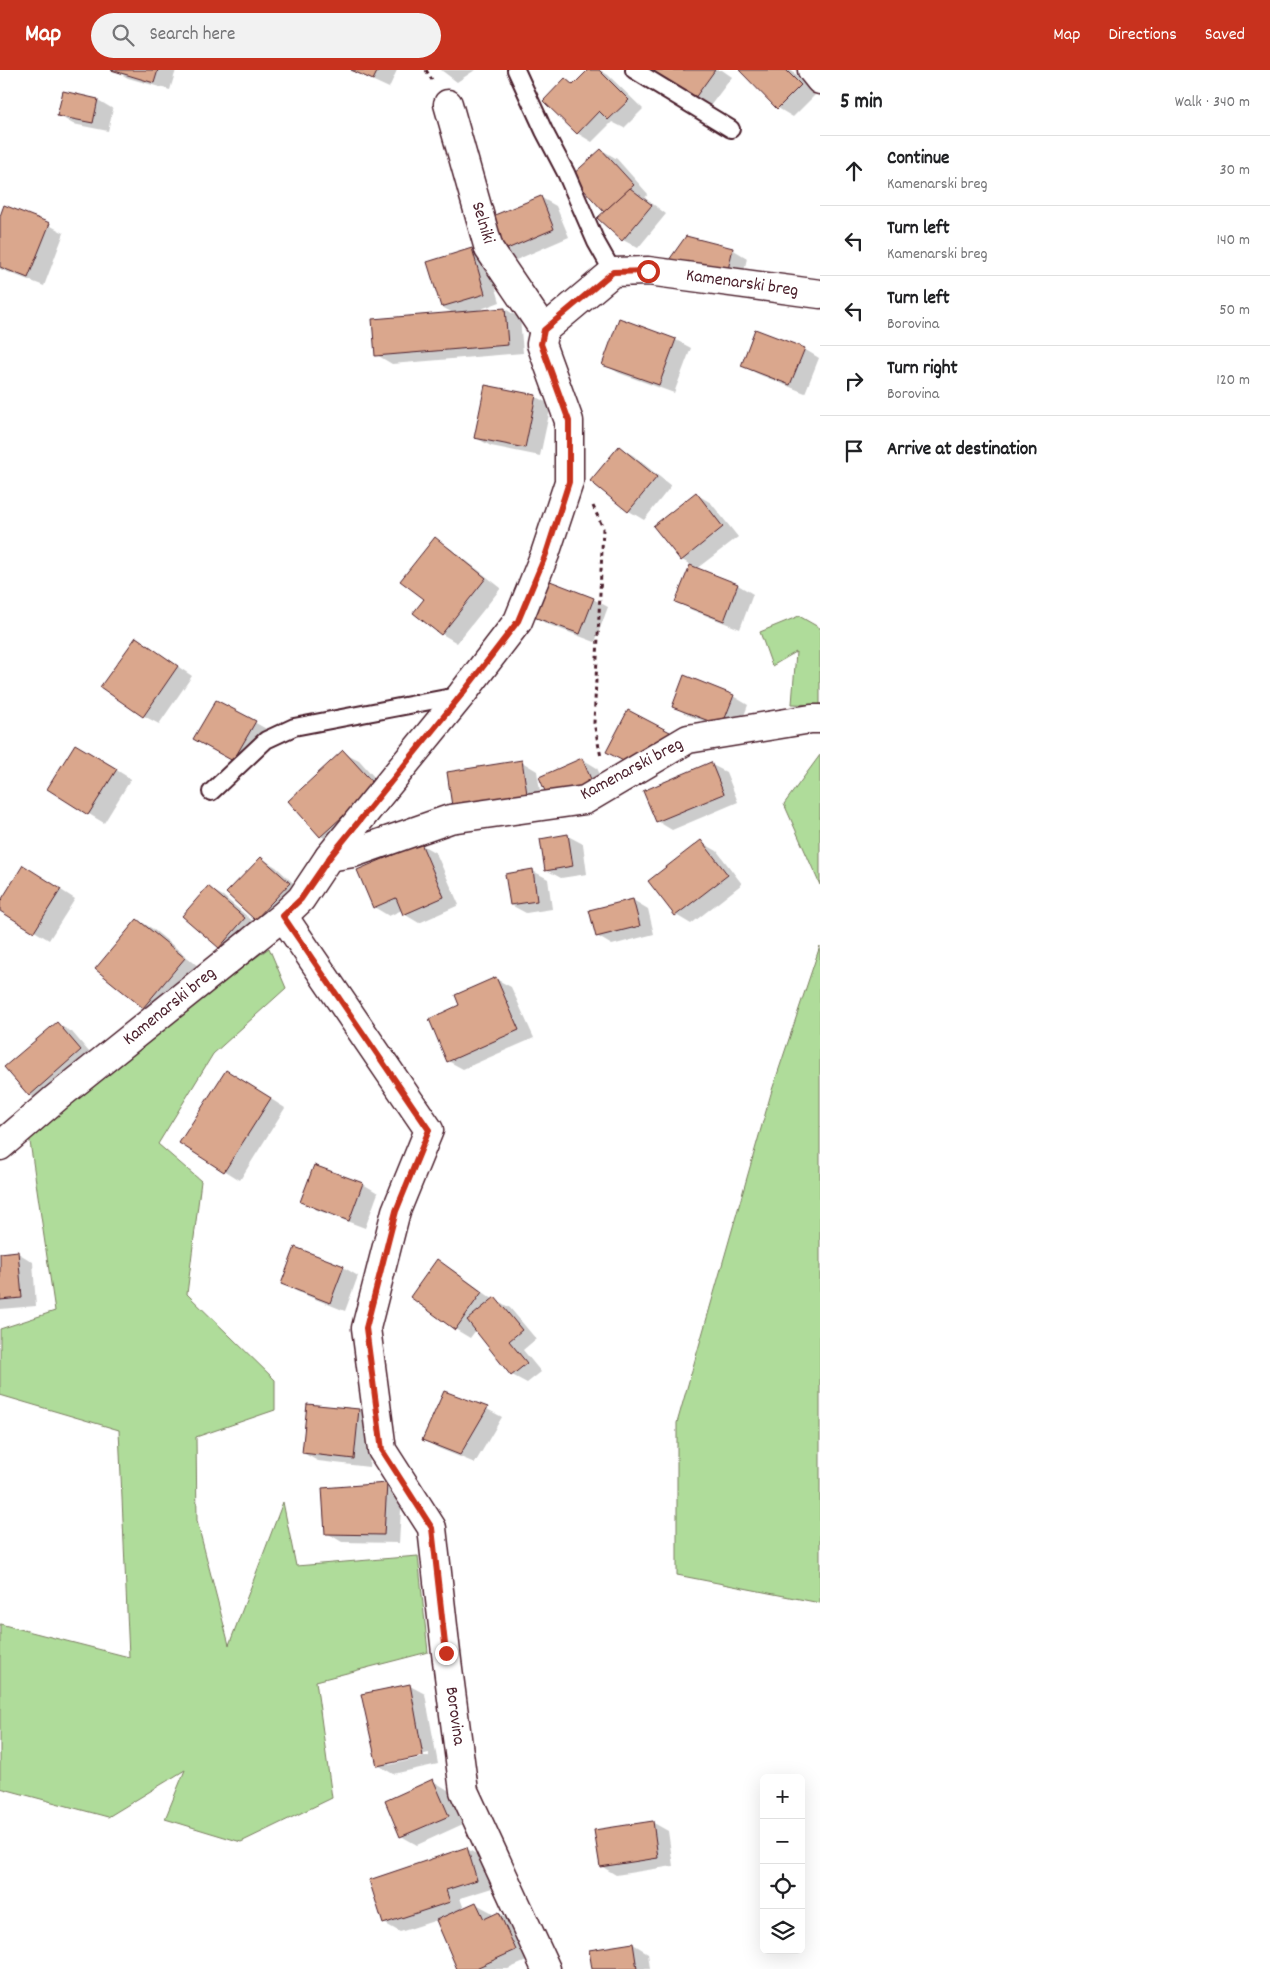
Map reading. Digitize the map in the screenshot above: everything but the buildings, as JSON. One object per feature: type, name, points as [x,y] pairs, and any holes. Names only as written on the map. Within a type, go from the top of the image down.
[{"type":"street","points":[[812,70],[820,80]]},
{"type":"street","name":"Selniki","points":[[448,104],[489,249],[544,330]]},
{"type":"street","name":"Kamenarski breg","points":[[613,272],[648,271],[820,294]]},
{"type":"street","points":[[544,330],[613,272]]},
{"type":"street","name":"Kamenarski breg","points":[[0,1146],[56,1098],[283,916],[301,899],[330,857],[462,694],[518,621],[546,554],[569,482],[569,421],[541,344],[544,330]]},
{"type":"street","name":"Kamenarski breg","points":[[330,857],[353,853],[450,819],[586,800],[688,739],[820,719]]},
{"type":"street","name":"Borovina","points":[[283,916],[429,1130],[396,1211],[366,1328],[382,1450],[432,1528],[464,1791],[546,1969]]},
{"type":"lane","points":[[516,70],[566,173],[596,242],[613,272]]},
{"type":"lane","points":[[634,70],[731,129]]},
{"type":"lane","points":[[210,792],[266,740],[294,727],[462,694]]},
{"type":"path","points":[[569,482],[590,499],[602,528],[594,723],[608,786]]},
{"type":"green space","points":[[799,616],[820,628],[820,705],[792,704],[796,652],[772,666],[760,632]]},
{"type":"green space","points":[[820,755],[820,885],[784,804]]},
{"type":"green space","points":[[820,946],[820,1603],[677,1575],[677,1423],[772,1090]]},
{"type":"green space","points":[[269,948],[286,988],[213,1054],[158,1144],[201,1181],[187,1294],[275,1380],[275,1410],[196,1437],[197,1521],[229,1645],[283,1502],[296,1566],[418,1556],[428,1652],[316,1681],[332,1798],[241,1842],[165,1819],[185,1770],[108,1817],[0,1788],[0,1624],[129,1657],[119,1430],[0,1395],[0,1329],[55,1311],[29,1135],[193,1003]]},
{"type":"route","points":[[446,1653],[432,1528],[382,1450],[366,1328],[396,1211],[429,1130],[283,916],[301,899],[330,857],[462,694],[518,621],[546,554],[569,482],[569,421],[547,365],[541,344],[544,330],[613,272],[648,271]]}]
